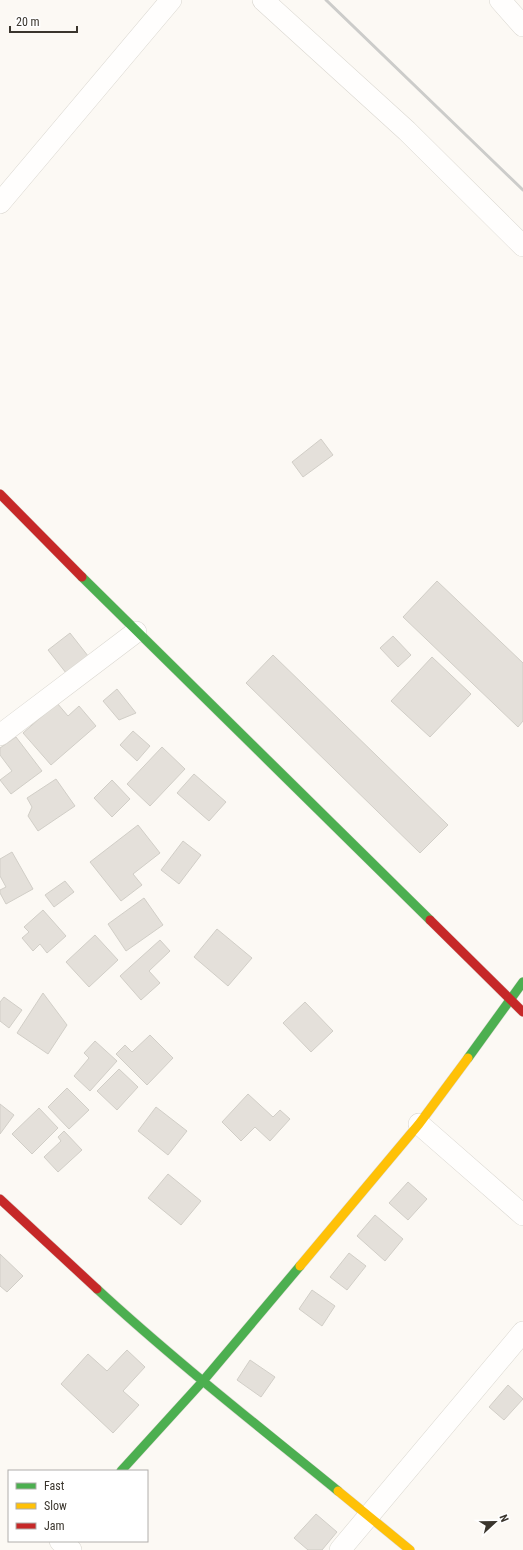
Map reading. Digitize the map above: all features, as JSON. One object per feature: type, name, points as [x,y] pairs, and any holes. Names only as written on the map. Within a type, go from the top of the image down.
[{"type":"street","points":[[0,203],[171,0]]},
{"type":"street","points":[[264,0],[407,131],[523,246]]},
{"type":"street","points":[[500,0],[523,26]]},
{"type":"street","points":[[0,494],[136,632],[523,1012]]},
{"type":"street","points":[[0,735],[136,632]]},
{"type":"street","points":[[122,1470],[203,1382],[419,1124],[523,982]]},
{"type":"street","points":[[419,1124],[523,1215]]},
{"type":"street","points":[[0,1199],[133,1322],[203,1382],[410,1550]]},
{"type":"street","points":[[340,1550],[523,1332]]},
{"type":"street","points":[[50,1550],[58,1542]]},
{"type":"street","points":[[60,1542],[71,1550]]},
{"type":"building","points":[[321,439],[333,455],[303,477],[292,462]]},
{"type":"building","points":[[437,581],[523,663],[523,721],[518,727],[403,617]]},
{"type":"building","points":[[70,633],[92,661],[70,678],[48,650]]},
{"type":"building","points":[[393,636],[411,655],[398,667],[380,648]]},
{"type":"building","points":[[273,655],[448,825],[420,853],[246,683]]},
{"type":"building","points":[[432,657],[471,694],[430,737],[391,701]]},
{"type":"building","points":[[117,689],[136,713],[119,720],[103,701]]},
{"type":"building","points":[[57,703],[68,716],[79,706],[96,726],[51,765],[23,733]]},
{"type":"building","points":[[133,731],[150,746],[137,761],[120,745]]},
{"type":"building","points":[[16,737],[42,771],[11,794],[0,780],[12,771],[0,755],[0,748]]},
{"type":"building","points":[[162,747],[185,769],[150,806],[127,784]]},
{"type":"building","points":[[194,774],[226,802],[209,821],[177,793]]},
{"type":"building","points":[[56,779],[75,806],[38,831],[28,816],[32,807],[27,798]]},
{"type":"building","points":[[112,780],[130,799],[112,817],[94,798]]},
{"type":"building","points":[[138,825],[160,853],[133,874],[142,885],[121,901],[90,862]]},
{"type":"building","points":[[183,841],[201,855],[179,884],[161,870]]},
{"type":"building","points":[[12,852],[33,889],[6,904],[0,893],[0,890],[6,887],[0,876],[0,859]]},
{"type":"building","points":[[65,881],[74,892],[54,907],[45,895]]},
{"type":"building","points":[[144,898],[163,925],[126,951],[108,924]]},
{"type":"building","points":[[43,910],[66,936],[47,953],[40,944],[33,951],[22,938],[29,932],[24,927]]},
{"type":"building","points":[[217,929],[252,958],[228,986],[194,957]]},
{"type":"building","points":[[95,935],[118,960],[89,987],[66,962]]},
{"type":"building","points":[[160,940],[170,951],[149,971],[160,983],[141,1000],[120,976]]},
{"type":"building","points":[[43,993],[67,1025],[48,1054],[17,1033]]},
{"type":"building","points":[[4,997],[22,1010],[9,1028],[0,1021],[0,1002]]},
{"type":"building","points":[[305,1002],[333,1031],[311,1052],[283,1023]]},
{"type":"building","points":[[150,1035],[173,1058],[147,1085],[116,1054],[125,1045],[132,1052]]},
{"type":"building","points":[[95,1041],[117,1061],[90,1091],[74,1076],[89,1058],[84,1053]]},
{"type":"building","points":[[119,1069],[138,1087],[117,1110],[97,1091]]},
{"type":"building","points":[[67,1088],[89,1110],[69,1129],[48,1107]]},
{"type":"building","points":[[248,1094],[273,1117],[280,1110],[290,1119],[270,1141],[255,1127],[241,1141],[222,1122]]},
{"type":"building","points":[[0,1104],[14,1115],[0,1134]]},
{"type":"building","points":[[156,1107],[187,1131],[168,1155],[138,1131]]},
{"type":"building","points":[[39,1108],[58,1128],[32,1154],[12,1134]]},
{"type":"building","points":[[64,1131],[82,1150],[58,1172],[44,1157],[61,1141],[58,1137]]},
{"type":"building","points":[[168,1174],[201,1201],[181,1225],[148,1198]]},
{"type":"building","points":[[408,1182],[427,1199],[408,1220],[389,1203]]},
{"type":"building","points":[[375,1215],[403,1239],[385,1261],[357,1236]]},
{"type":"building","points":[[349,1253],[366,1266],[347,1290],[330,1277]]},
{"type":"building","points":[[0,1254],[23,1276],[7,1292],[0,1286]]},
{"type":"building","points":[[312,1290],[335,1306],[322,1326],[299,1309]]},
{"type":"building","points":[[127,1350],[145,1367],[123,1391],[139,1405],[113,1433],[61,1384],[88,1354],[107,1371]]},
{"type":"building","points":[[250,1360],[275,1377],[261,1397],[237,1380]]},
{"type":"building","points":[[508,1385],[523,1399],[504,1420],[489,1407]]},
{"type":"building","points":[[316,1514],[337,1532],[322,1550],[308,1550],[294,1538]]},
{"type":"railway","points":[[326,0],[523,190]]},
{"type":"traffic: fast","points":[[82,577],[430,920]]},
{"type":"traffic: fast","points":[[468,1058],[523,982]]},
{"type":"traffic: fast","points":[[122,1470],[203,1381],[300,1266]]},
{"type":"traffic: fast","points":[[97,1289],[186,1367],[338,1491]]},
{"type":"traffic: slow","points":[[300,1266],[419,1124],[468,1058]]},
{"type":"traffic: slow","points":[[338,1491],[410,1550]]},
{"type":"traffic: jam","points":[[0,494],[82,577]]},
{"type":"traffic: jam","points":[[430,920],[523,1012]]},
{"type":"traffic: jam","points":[[0,1199],[97,1289]]}]
